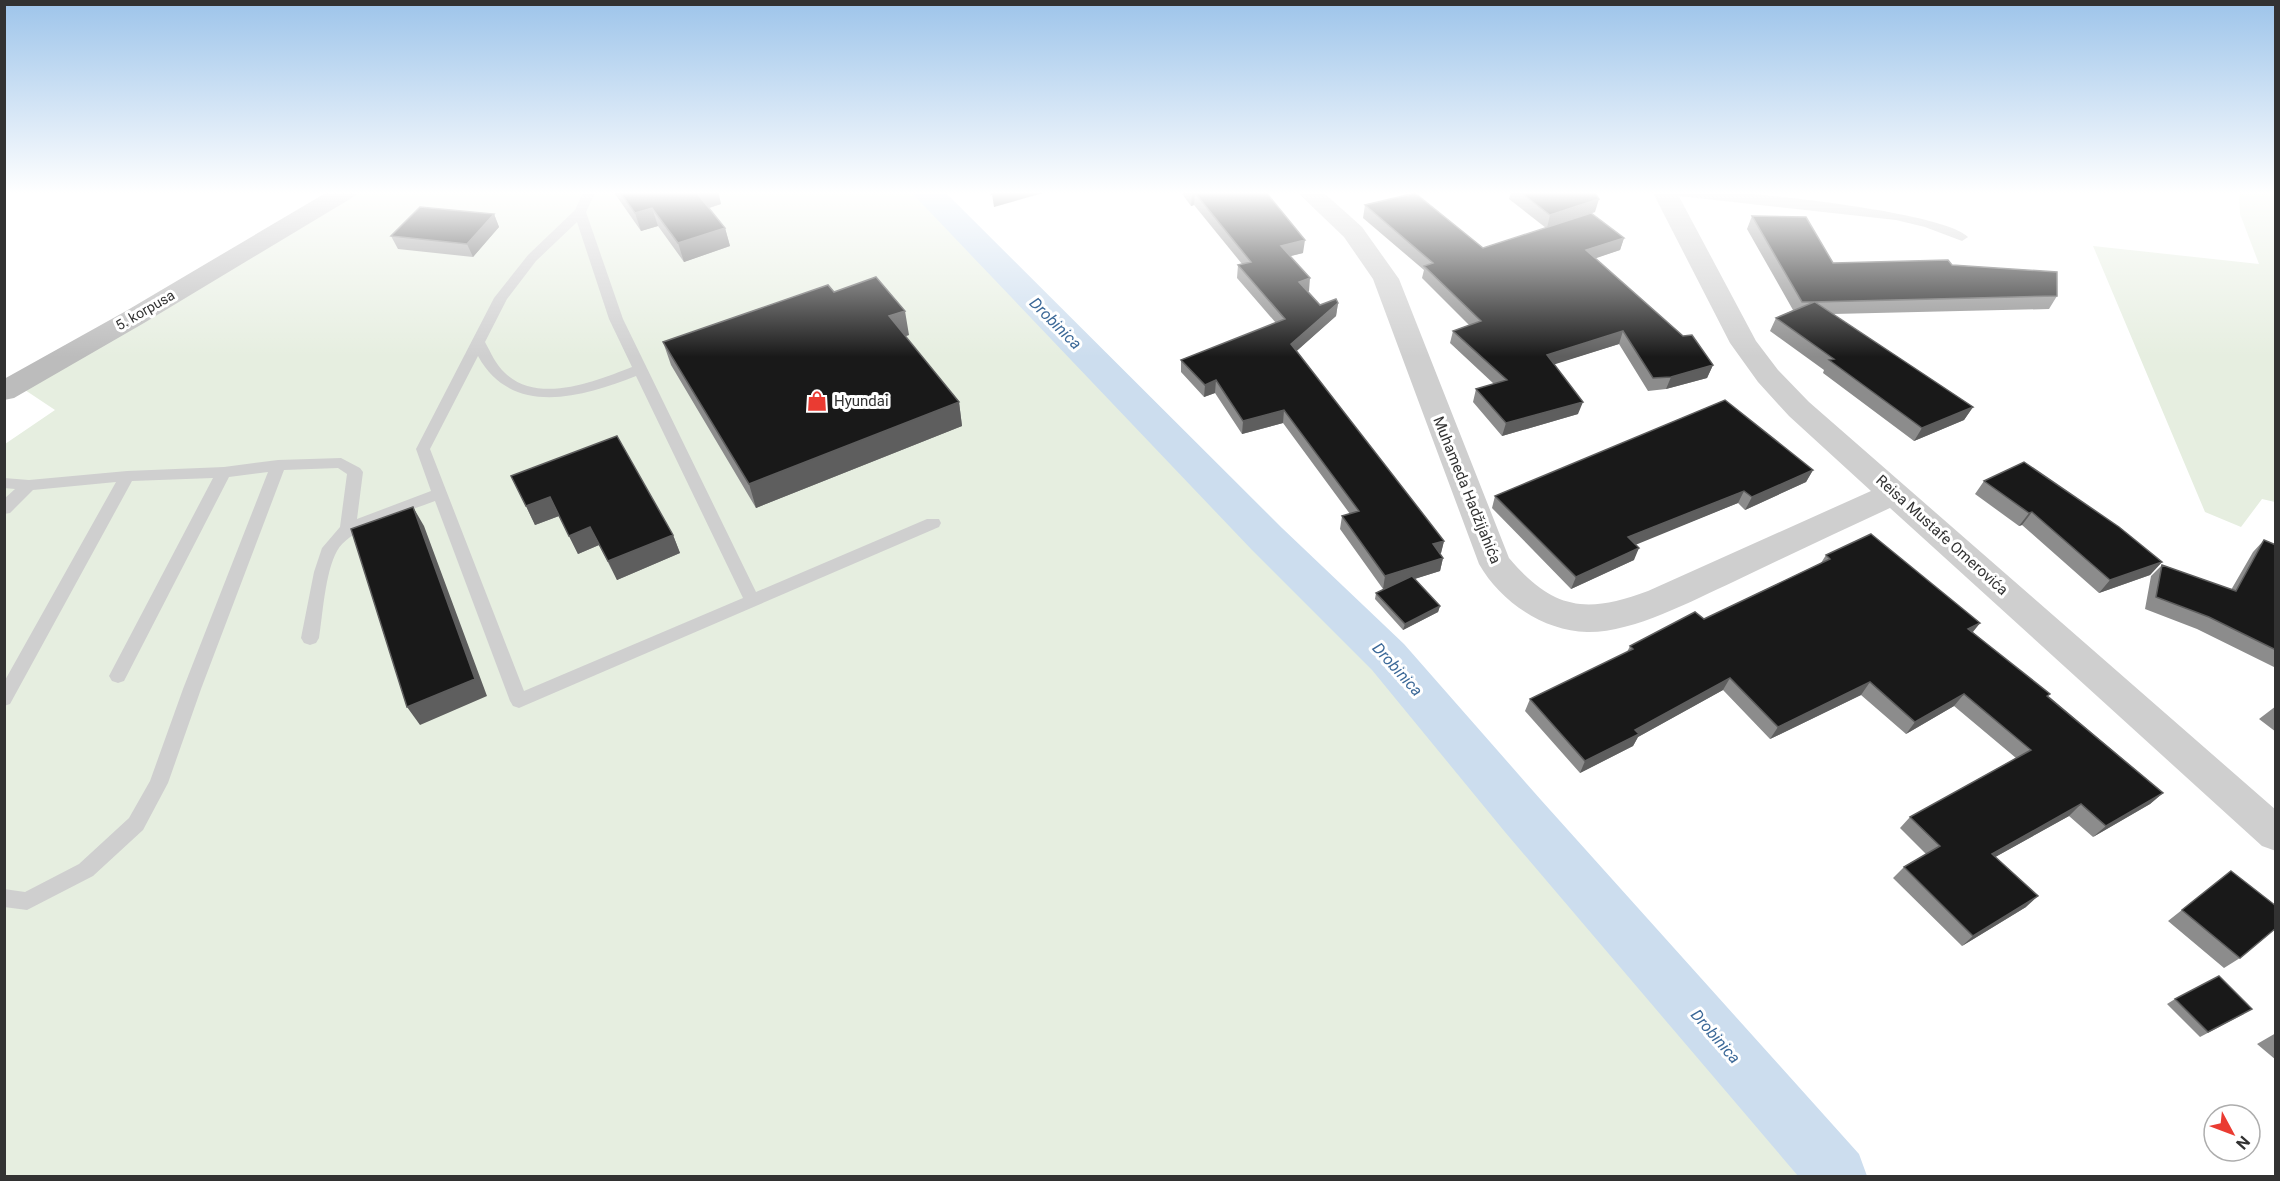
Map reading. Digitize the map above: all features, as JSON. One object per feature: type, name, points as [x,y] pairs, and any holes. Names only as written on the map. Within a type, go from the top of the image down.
[{"type":"street","name":"5. korpusa","points":[[4,391],[254,246]]},
{"type":"street","name":"Muhameda Hadžijahića","points":[[1363,246],[1386,279],[1495,564],[1511,585],[1533,602],[1555,614],[1587,619],[1624,612],[1664,598],[1894,493]]},
{"type":"street","name":"Reisa Mustafe Omerovića","points":[[1693,246],[1744,343],[1768,376],[1799,409],[2276,834]]},
{"type":"lane","points":[[544,246],[532,258],[501,298],[423,449],[519,701],[933,523]]},
{"type":"lane","points":[[590,246],[616,319],[752,600]]},
{"type":"lane","points":[[478,342],[491,365],[506,382],[532,390],[559,394],[582,390],[640,369]]},
{"type":"lane","points":[[4,483],[29,485],[127,476],[224,472],[278,465],[341,463],[355,472],[348,529]]},
{"type":"lane","points":[[4,898],[27,901],[87,870],[136,825],[159,783],[192,689],[278,465]]},
{"type":"lane","points":[[118,676],[224,472]]},
{"type":"lane","points":[[4,699],[21,672],[127,476]]},
{"type":"lane","points":[[4,509],[29,485]]},
{"type":"lane","points":[[310,638],[322,572],[330,548],[348,529],[390,510],[440,493]]},
{"type":"lane","points":[[4,682],[21,672]]},
{"type":"shaded area","points":[[252,246],[980,246],[1267,539],[1388,657],[1523,816],[1841,1176],[5,1176],[5,444],[55,410],[16,384]]},
{"type":"shaded area","points":[[2093,246],[2259,264],[2252,246],[2276,246],[2275,502],[2262,499],[2241,527],[2205,512]]},
{"type":"building","points":[[1238,246],[1281,246],[1310,278],[1299,282],[1320,305],[1336,299],[1338,303],[1291,344],[1444,541],[1433,544],[1443,558],[1385,576],[1342,516],[1359,511],[1284,410],[1243,421],[1216,380],[1205,385],[1181,360],[1285,319],[1238,265],[1251,262]]},
{"type":"building","points":[[1413,246],[1481,246],[1483,248],[1598,246],[1586,250],[1683,336],[1692,335],[1713,365],[1671,377],[1653,378],[1623,331],[1547,355],[1583,402],[1506,423],[1476,389],[1507,380],[1453,331],[1481,321],[1424,266],[1433,263]]},
{"type":"building","points":[[1770,246],[1823,246],[1833,263],[1948,260],[1952,265],[2057,272],[2057,296],[1815,302],[1973,407],[1922,428],[1829,360],[1834,359],[1776,318],[1814,302],[1802,302]]},
{"type":"building","name":"Hyundai","points":[[876,277],[905,311],[889,316],[959,402],[749,484],[663,342],[828,285],[834,292]]},
{"type":"building","points":[[1725,400],[1813,470],[1752,497],[1744,491],[1628,537],[1639,548],[1576,577],[1495,496]]},
{"type":"building","points":[[617,436],[673,535],[608,561],[590,527],[569,536],[550,497],[526,506],[511,476]]},
{"type":"building","points":[[2024,462],[2119,527],[2162,562],[2110,580],[2032,512],[2029,513],[1984,481]]},
{"type":"building","points":[[413,507],[475,679],[407,707],[351,529]]},
{"type":"building","points":[[1871,534],[1980,623],[1968,629],[2050,694],[2047,696],[2163,793],[2106,826],[2081,804],[1992,854],[2038,896],[1973,936],[1904,867],[1940,846],[1910,817],[2031,750],[1964,694],[1915,722],[1870,682],[1778,727],[1730,678],[1635,730],[1639,734],[1585,761],[1530,699],[1633,649],[1630,646],[1695,612],[1704,619],[1830,559],[1826,555]]},
{"type":"building","points":[[2264,540],[2276,545],[2276,650],[2209,617],[2156,597],[2162,565],[2236,591]]},
{"type":"building","points":[[1412,576],[1440,606],[1405,624],[1376,593]]},
{"type":"building","points":[[2231,871],[2276,906],[2276,928],[2240,958],[2182,910]]},
{"type":"building","points":[[2219,976],[2252,1009],[2208,1032],[2175,999]]},
{"type":"waterway","name":"Drobinica","points":[[980,246],[1267,539],[1388,657],[1523,816],[1837,1176]]},
{"type":"place","name":"Hyundai","points":[[817,401]]}]
